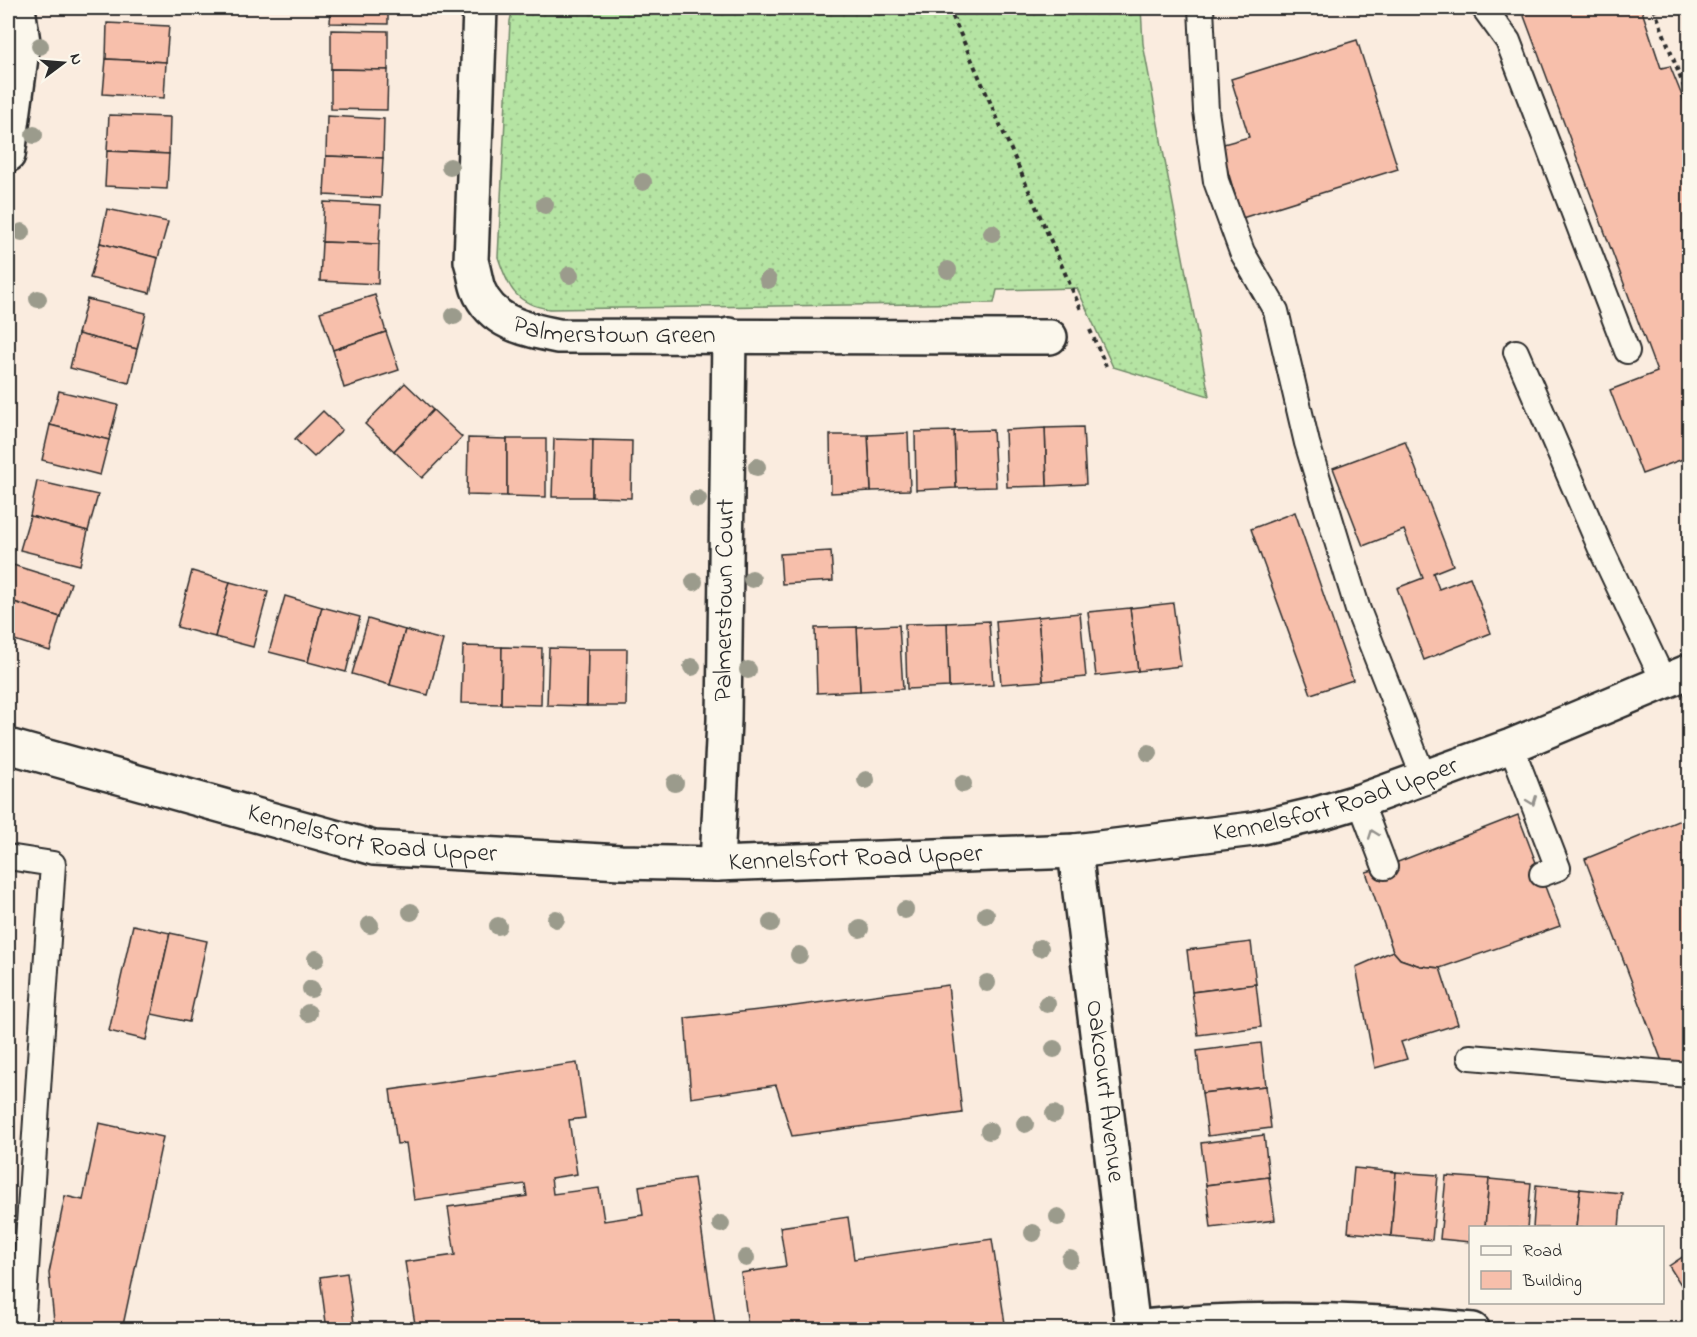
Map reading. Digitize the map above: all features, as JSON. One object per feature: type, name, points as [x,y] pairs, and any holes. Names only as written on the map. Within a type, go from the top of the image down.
[{"type":"street","points":[[8,155],[23,42],[18,8]]},
{"type":"street","name":"Palmerstown Green","points":[[480,8],[471,261],[479,290],[488,306],[504,320],[526,329],[558,336],[1050,337]]},
{"type":"street","name":"Palmerstown Court","points":[[717,864],[724,720],[729,335]]},
{"type":"street","name":"Kennelsfort Road Upper","points":[[8,746],[375,848],[621,862],[717,864],[1075,851],[1253,829],[1317,814],[1360,801],[1511,746],[1677,676]]},
{"type":"street","name":"Oakcourt Avenue","points":[[1075,851],[1133,1329]]},
{"type":"street","points":[[1133,1329],[1159,1325],[1302,1319],[1409,1323],[1473,1329]]},
{"type":"lane","points":[[1202,8],[1206,111],[1216,181],[1242,252],[1276,311],[1307,443],[1358,610],[1424,778]]},
{"type":"lane","points":[[1484,8],[1508,41],[1627,351]]},
{"type":"lane","points":[[1516,352],[1601,549],[1677,676]]},
{"type":"lane","points":[[1511,746],[1558,868],[1542,874]]},
{"type":"lane","points":[[1360,801],[1385,867]]},
{"type":"lane","points":[[8,857],[53,864],[22,1329]]},
{"type":"lane","points":[[1470,1057],[1689,1075]]},
{"type":"path","points":[[949,8],[1106,366]]},
{"type":"path","points":[[1654,8],[1689,103]]},
{"type":"green space","points":[[513,8],[1141,8],[1143,44],[1209,396],[1113,367],[1077,288],[997,290],[994,303],[549,309],[528,303],[514,292],[505,277],[498,257],[510,21]]},
{"type":"building","points":[[331,8],[388,8],[388,24],[330,23]]},
{"type":"building","points":[[1521,8],[1641,8],[1661,68],[1670,66],[1690,116],[1690,464],[1686,465],[1683,459],[1642,474],[1610,390],[1657,372]]},
{"type":"building","points":[[107,23],[169,26],[166,62],[106,59]]},
{"type":"building","points":[[331,30],[388,31],[388,70],[331,69]]},
{"type":"building","points":[[1357,40],[1398,169],[1242,218],[1220,145],[1249,137],[1231,79]]},
{"type":"building","points":[[106,59],[166,62],[164,98],[103,94]]},
{"type":"building","points":[[331,69],[388,70],[387,110],[331,109]]},
{"type":"building","points":[[109,115],[170,117],[169,154],[107,151]]},
{"type":"building","points":[[327,116],[384,119],[383,158],[326,156]]},
{"type":"building","points":[[107,151],[169,154],[167,189],[105,186]]},
{"type":"building","points":[[326,156],[383,158],[381,198],[324,195]]},
{"type":"building","points":[[324,202],[381,205],[379,244],[322,242]]},
{"type":"building","points":[[107,209],[168,222],[158,258],[100,243]]},
{"type":"building","points":[[322,242],[379,244],[378,284],[320,281]]},
{"type":"building","points":[[100,243],[158,258],[150,293],[90,278]]},
{"type":"building","points":[[375,295],[386,332],[333,350],[320,312]]},
{"type":"building","points":[[87,299],[146,313],[137,349],[78,334]]},
{"type":"building","points":[[386,332],[399,370],[344,388],[333,350]]},
{"type":"building","points":[[78,334],[137,349],[129,383],[70,368]]},
{"type":"building","points":[[405,383],[433,410],[394,451],[365,424]]},
{"type":"building","points":[[59,391],[118,405],[109,440],[50,425]]},
{"type":"building","points":[[433,410],[462,437],[422,478],[394,451]]},
{"type":"building","points":[[323,411],[342,430],[314,457],[295,439]]},
{"type":"building","points":[[50,425],[109,440],[100,475],[42,460]]},
{"type":"building","points":[[1083,427],[1086,484],[1047,486],[1045,428]]},
{"type":"building","points":[[1045,428],[1047,486],[1007,487],[1005,430]]},
{"type":"building","points":[[993,430],[996,487],[956,488],[954,431]]},
{"type":"building","points":[[954,431],[956,488],[916,490],[915,432]]},
{"type":"building","points":[[908,433],[910,490],[871,491],[868,435]]},
{"type":"building","points":[[830,435],[868,435],[871,491],[831,493]]},
{"type":"building","points":[[468,438],[507,439],[507,496],[467,495]]},
{"type":"building","points":[[507,439],[546,439],[546,497],[507,496]]},
{"type":"building","points":[[554,439],[593,440],[592,497],[552,497]]},
{"type":"building","points":[[593,440],[632,441],[631,498],[592,497]]},
{"type":"building","points":[[1405,441],[1453,565],[1433,573],[1439,589],[1470,577],[1491,633],[1424,660],[1397,588],[1423,578],[1404,530],[1363,546],[1333,468]]},
{"type":"building","points":[[37,481],[98,495],[88,531],[30,516]]},
{"type":"building","points":[[1295,512],[1353,680],[1311,694],[1251,529]]},
{"type":"building","points":[[30,516],[88,531],[80,565],[20,550]]},
{"type":"building","points":[[831,551],[833,581],[782,584],[780,554]]},
{"type":"building","points":[[13,565],[71,583],[60,617],[8,600],[8,582]]},
{"type":"building","points":[[192,571],[230,582],[215,637],[177,627]]},
{"type":"building","points":[[230,582],[268,592],[253,647],[215,637]]},
{"type":"building","points":[[285,596],[322,607],[308,662],[269,652]]},
{"type":"building","points":[[8,600],[60,617],[50,651],[8,638]]},
{"type":"building","points":[[1173,603],[1181,666],[1138,671],[1130,608]]},
{"type":"building","points":[[322,607],[360,617],[346,672],[308,662]]},
{"type":"building","points":[[1130,608],[1138,671],[1096,676],[1088,612]]},
{"type":"building","points":[[1080,613],[1086,677],[1043,681],[1038,617]]},
{"type":"building","points":[[1038,617],[1043,681],[1001,684],[996,621]]},
{"type":"building","points":[[368,619],[405,630],[390,685],[352,674]]},
{"type":"building","points":[[989,621],[993,685],[949,687],[947,623]]},
{"type":"building","points":[[947,623],[949,687],[907,689],[905,624]]},
{"type":"building","points":[[899,625],[903,689],[860,691],[857,627]]},
{"type":"building","points":[[857,627],[860,691],[817,693],[815,628]]},
{"type":"building","points":[[405,630],[443,640],[428,695],[390,685]]},
{"type":"building","points":[[463,646],[502,647],[501,704],[461,703]]},
{"type":"building","points":[[502,647],[542,648],[541,705],[501,704]]},
{"type":"building","points":[[549,648],[588,649],[587,706],[547,705]]},
{"type":"building","points":[[588,649],[627,649],[626,706],[587,706]]},
{"type":"building","points":[[1518,815],[1560,926],[1440,968],[1420,966],[1400,959],[1393,951],[1366,872],[1385,867]]},
{"type":"building","points":[[1690,816],[1690,1066],[1663,1064],[1585,859]]},
{"type":"building","points":[[133,925],[170,933],[146,1040],[109,1031]]},
{"type":"building","points":[[170,933],[207,941],[189,1022],[152,1014]]},
{"type":"building","points":[[1251,942],[1256,984],[1192,992],[1187,950]]},
{"type":"building","points":[[1393,951],[1400,959],[1420,966],[1440,968],[1458,1024],[1401,1042],[1407,1059],[1375,1068],[1356,967]]},
{"type":"building","points":[[1256,984],[1261,1027],[1198,1035],[1192,992]]},
{"type":"building","points":[[948,985],[962,1113],[792,1136],[776,1085],[691,1098],[685,1018]]},
{"type":"building","points":[[1261,1043],[1266,1086],[1202,1093],[1197,1051]]},
{"type":"building","points":[[577,1063],[585,1118],[569,1120],[577,1174],[551,1178],[553,1194],[599,1188],[604,1221],[643,1215],[639,1186],[694,1178],[716,1330],[416,1330],[405,1262],[455,1255],[448,1207],[527,1196],[525,1184],[414,1200],[406,1143],[397,1144],[390,1090]]},
{"type":"building","points":[[1266,1086],[1271,1128],[1208,1136],[1202,1093]]},
{"type":"building","points":[[99,1123],[163,1137],[122,1330],[55,1330],[49,1273],[65,1196],[83,1200]]},
{"type":"building","points":[[1264,1135],[1269,1177],[1206,1185],[1201,1143]]},
{"type":"building","points":[[1354,1168],[1396,1172],[1391,1236],[1348,1232]]},
{"type":"building","points":[[1396,1172],[1438,1175],[1432,1240],[1391,1236]]},
{"type":"building","points":[[1446,1176],[1489,1179],[1485,1226],[1469,1226],[1469,1242],[1440,1239]]},
{"type":"building","points":[[1269,1177],[1275,1220],[1211,1228],[1206,1185]]},
{"type":"building","points":[[1489,1179],[1531,1183],[1527,1226],[1485,1226]]},
{"type":"building","points":[[1536,1185],[1580,1189],[1576,1226],[1533,1226]]},
{"type":"building","points":[[1580,1189],[1622,1193],[1619,1226],[1576,1226]]},
{"type":"building","points":[[848,1217],[854,1259],[992,1239],[1006,1330],[726,1330],[748,1326],[741,1273],[786,1266],[780,1227]]},
{"type":"building","points":[[1690,1252],[1690,1299],[1669,1266]]},
{"type":"building","points":[[347,1273],[355,1330],[327,1330],[320,1277]]}]
